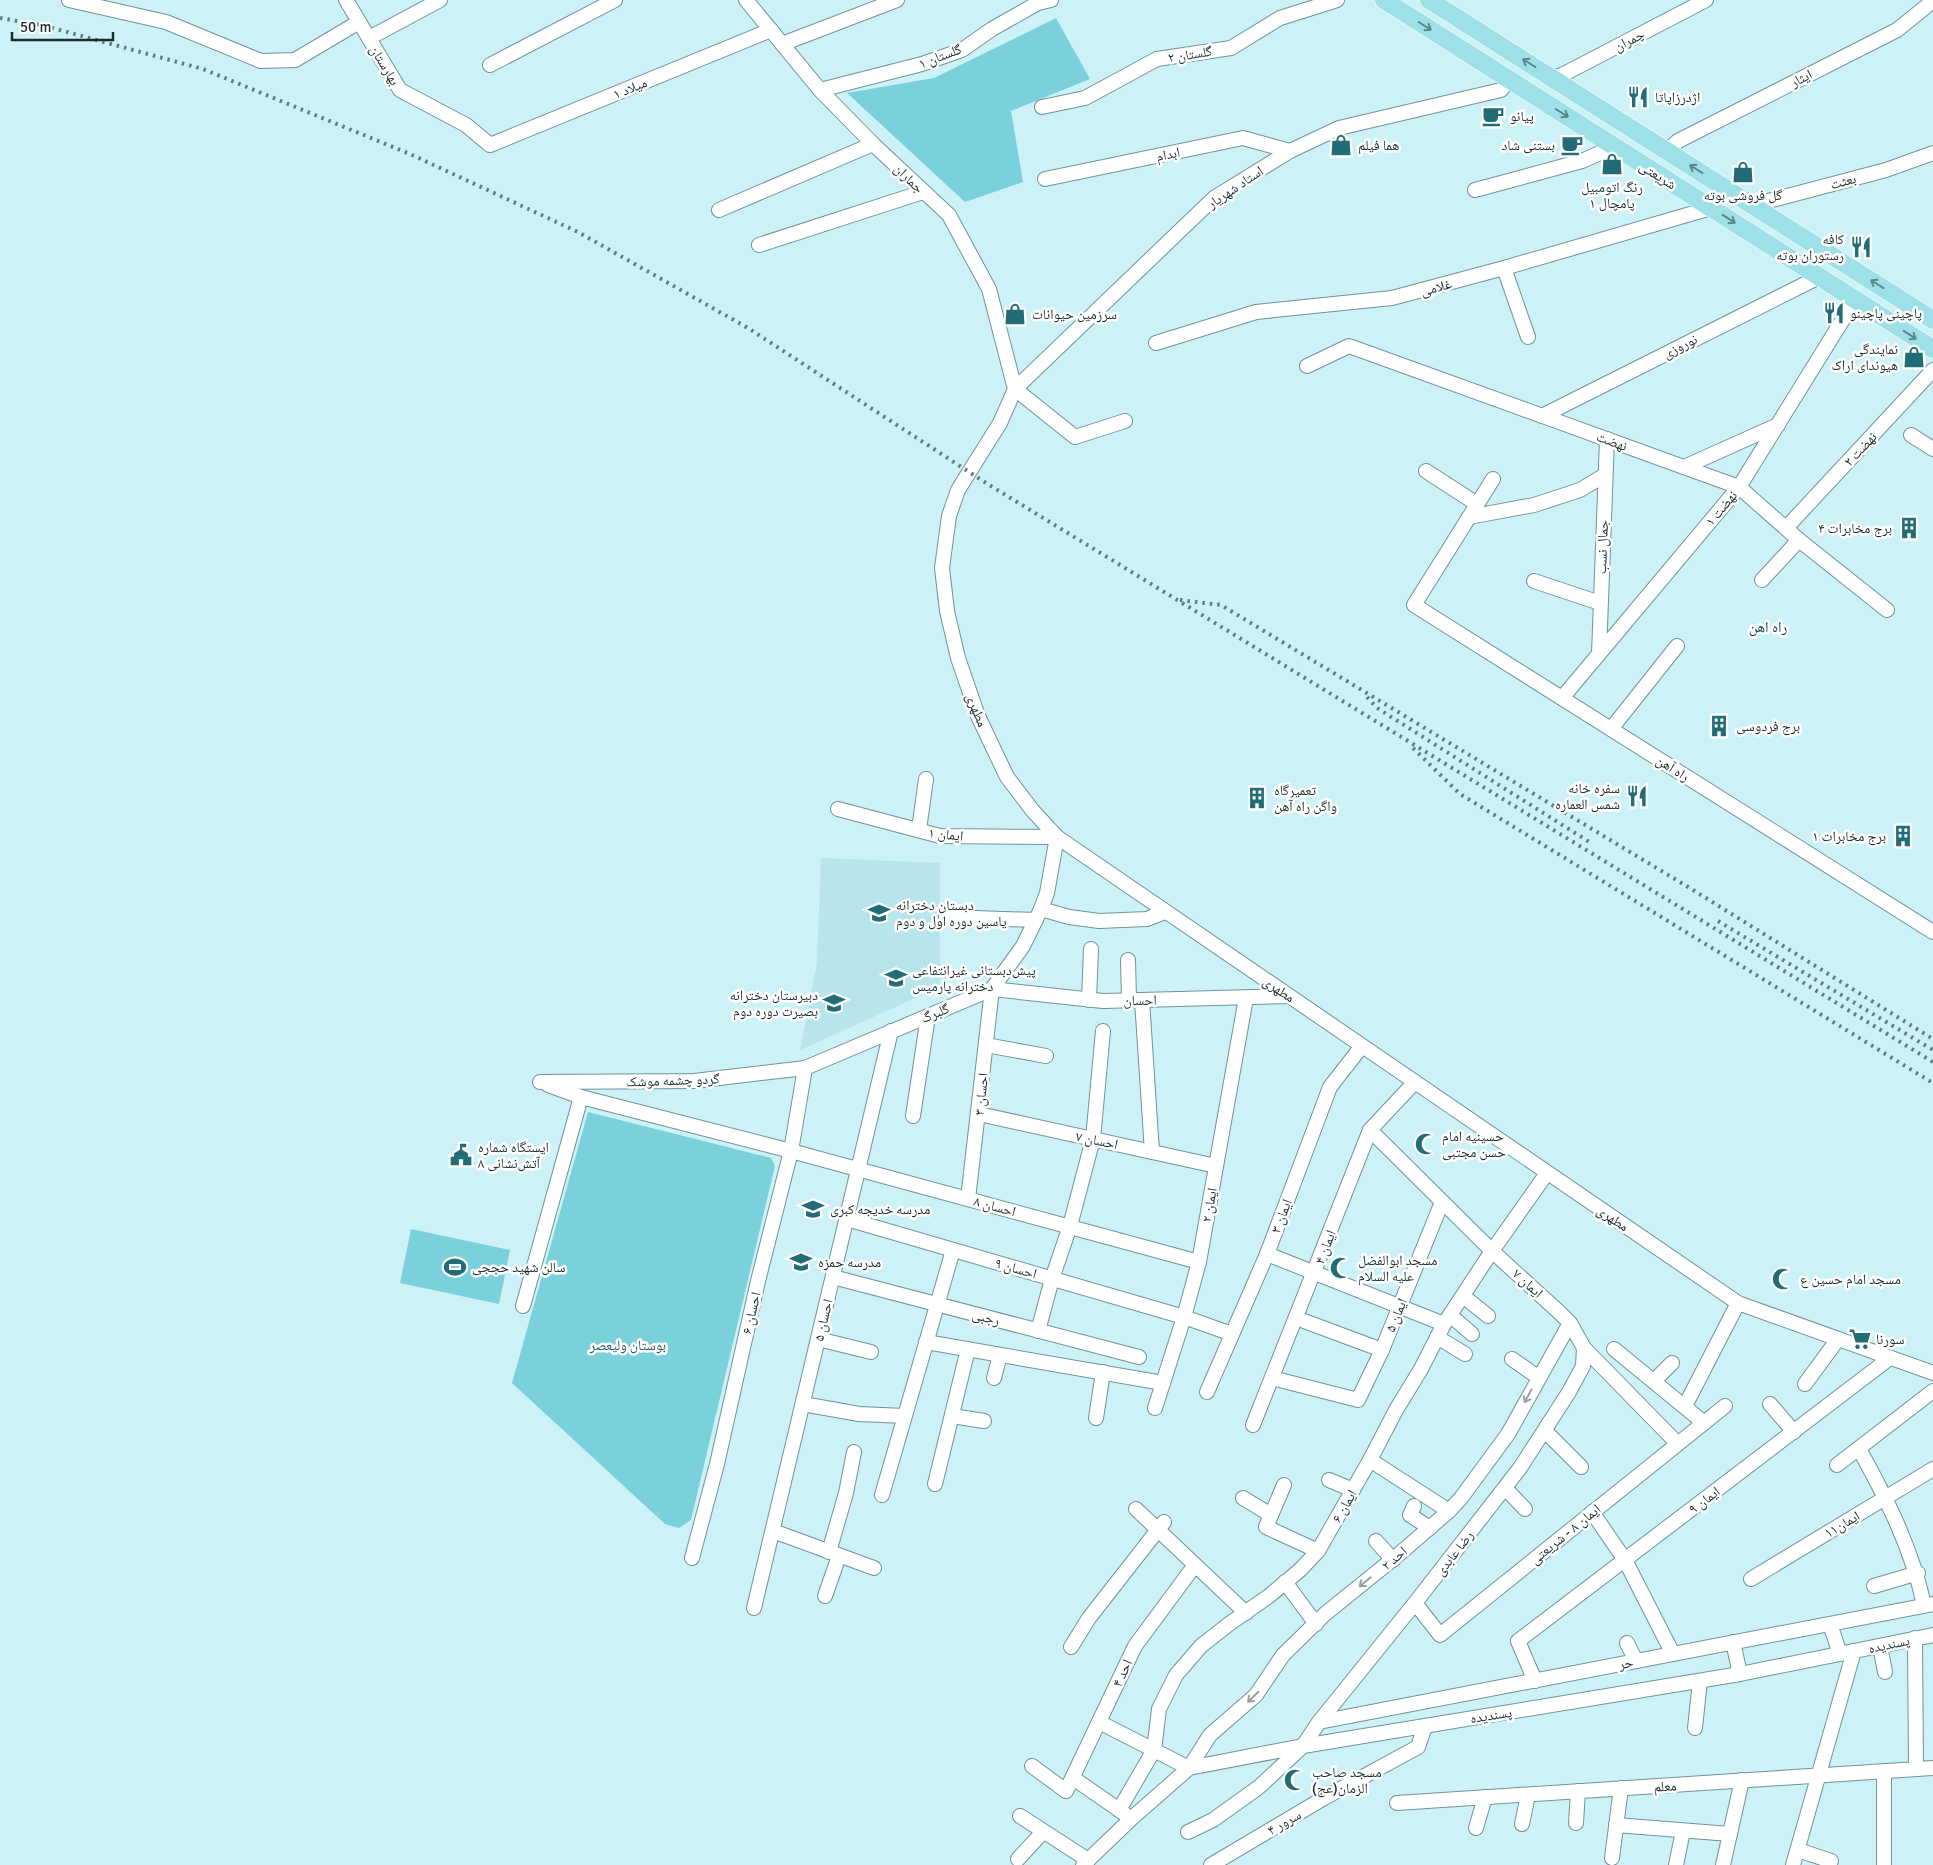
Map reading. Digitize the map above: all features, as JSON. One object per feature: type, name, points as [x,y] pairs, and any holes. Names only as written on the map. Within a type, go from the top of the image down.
[{"type":"main road","name":"شریعتی","points":[[1384,0],[1933,349]]},
{"type":"main road","name":"شریعتی","points":[[1429,0],[1933,320]]},
{"type":"street","points":[[68,0],[107,5],[166,22],[261,61],[295,60],[359,22]]},
{"type":"street","name":"بهارستان","points":[[346,0],[400,90],[466,125],[490,145]]},
{"type":"street","points":[[369,38],[440,0]]},
{"type":"street","points":[[490,65],[615,0]]},
{"type":"street","name":"جماران","points":[[746,0],[820,90],[872,144],[948,215],[988,289],[1015,389]]},
{"type":"street","points":[[782,44],[897,0]]},
{"type":"street","name":"گلستان ۱","points":[[820,90],[922,64],[962,50],[1038,3],[1051,0]]},
{"type":"street","name":"گلستان ۲","points":[[1042,107],[1084,98],[1157,59],[1230,48],[1280,18],[1337,0]]},
{"type":"street","name":"چمران","points":[[1552,78],[1562,75],[1706,0]]},
{"type":"street","name":"ایثار","points":[[1667,151],[1678,141],[1898,30],[1933,1]]},
{"type":"street","name":"میلاد ۱","points":[[490,145],[771,30]]},
{"type":"street","name":"استاد شهریار","points":[[1015,389],[1214,198],[1290,151],[1338,128],[1501,90],[1509,80]]},
{"type":"street","name":"ابدام","points":[[1045,179],[1243,138],[1290,151]]},
{"type":"street","points":[[719,210],[872,144]]},
{"type":"street","points":[[1476,190],[1582,160],[1600,153],[1611,144]]},
{"type":"street","name":"بعثت","points":[[1753,206],[1886,170],[1933,153]]},
{"type":"street","points":[[759,245],[923,192]]},
{"type":"street","name":"غلامی","points":[[1156,343],[1256,312],[1392,298],[1504,268],[1711,208]]},
{"type":"street","points":[[1504,268],[1528,338]]},
{"type":"street","name":"نوروزی","points":[[1542,416],[1819,277]]},
{"type":"street","name":"نهضت ۱","points":[[1562,698],[1739,487],[1855,300]]},
{"type":"street","name":"نهضت","points":[[1307,366],[1349,346],[1739,487],[1799,540],[1887,610]]},
{"type":"street","name":"نهضت ۲","points":[[1786,528],[1933,370]]},
{"type":"street","points":[[1015,389],[1075,437],[1125,421]]},
{"type":"street","name":"مطهری","points":[[1015,389],[1000,423],[958,490],[949,516],[942,568],[947,610],[958,658],[978,716],[1008,777],[1033,811],[1057,837],[1738,1303],[1933,1373]]},
{"type":"street","points":[[1684,468],[1778,425]]},
{"type":"street","points":[[1911,435],[1933,448]]},
{"type":"street","name":"جمال نسب","points":[[1599,654],[1607,439]]},
{"type":"street","points":[[1426,471],[1477,504]]},
{"type":"street","points":[[1469,516],[1534,506],[1580,490],[1605,475]]},
{"type":"street","points":[[1469,516],[1492,479]]},
{"type":"street","name":"راه آهن","points":[[1469,516],[1414,605],[1933,932]]},
{"type":"street","points":[[1762,580],[1799,540]]},
{"type":"street","points":[[1534,581],[1600,603]]},
{"type":"street","points":[[1611,729],[1677,646]]},
{"type":"street","points":[[919,830],[926,779]]},
{"type":"street","name":"ایمان ۱","points":[[838,809],[940,836],[1057,837]]},
{"type":"street","points":[[992,989],[1023,946],[1048,893],[1057,837]]},
{"type":"street","points":[[946,917],[1038,915],[1099,921],[1147,919],[1165,912]]},
{"type":"street","points":[[1089,1000],[1091,948]]},
{"type":"street","points":[[1128,960],[1135,1000],[1152,1152]]},
{"type":"street","name":"احسان","points":[[992,989],[1103,1001],[1289,996]]},
{"type":"street","name":"گلبرگ","points":[[805,1068],[992,989]]},
{"type":"street","name":"احسان ۳","points":[[968,1199],[992,989]]},
{"type":"street","name":"ایمان ۲","points":[[1155,1408],[1184,1317],[1199,1262],[1246,998]]},
{"type":"street","points":[[913,1116],[928,1016]]},
{"type":"street","name":"احسان ۵","points":[[754,1608],[891,1031]]},
{"type":"street","points":[[1038,1331],[1052,1279],[1070,1226],[1093,1139],[1102,1031]]},
{"type":"street","points":[[986,1045],[1046,1056]]},
{"type":"street","name":"ایمان ۳","points":[[1207,1392],[1267,1254],[1330,1088],[1362,1046]]},
{"type":"street","name":"گردو چشمه موشک","points":[[540,1082],[694,1081],[805,1068]]},
{"type":"street","name":"احسان ۶","points":[[692,1558],[717,1464],[758,1281],[792,1151],[805,1068]]},
{"type":"street","name":"احسان ۸","points":[[540,1082],[581,1097],[792,1151],[1199,1262]]},
{"type":"street","name":"ایمان ۴","points":[[1253,1425],[1370,1130],[1415,1082]]},
{"type":"street","points":[[523,1306],[581,1097]]},
{"type":"street","name":"احسان ۷","points":[[979,1114],[1216,1166]]},
{"type":"street","name":"ایمان ۷","points":[[1370,1130],[1442,1202],[1570,1323],[1584,1348],[1677,1443]]},
{"type":"street","name":"ایمان ۶","points":[[1119,1810],[1154,1750],[1159,1709],[1176,1675],[1201,1646],[1300,1570],[1318,1551],[1396,1410],[1421,1369],[1447,1319],[1492,1250],[1547,1173]]},
{"type":"street","name":"ایمان ۵","points":[[1272,1378],[1358,1400],[1382,1350],[1442,1202]]},
{"type":"street","name":"احسان ۹","points":[[847,1219],[1184,1317],[1232,1334]]},
{"type":"street","points":[[882,1494],[953,1250]]},
{"type":"street","points":[[1267,1254],[1400,1307],[1447,1319],[1472,1334]]},
{"type":"street","name":"رجبی","points":[[833,1277],[1139,1357]]},
{"type":"street","points":[[1463,1296],[1488,1316]]},
{"type":"street","points":[[1685,1406],[1738,1303]]},
{"type":"street","points":[[1296,1318],[1382,1350]]},
{"type":"street","name":"احد ۲","points":[[1189,1768],[1210,1735],[1256,1695],[1282,1655],[1325,1614],[1393,1560],[1449,1511],[1461,1498],[1508,1434],[1538,1377],[1570,1323]]},
{"type":"street","points":[[1437,1337],[1465,1354]]},
{"type":"street","points":[[818,1339],[871,1352]]},
{"type":"street","points":[[1805,1384],[1838,1339]]},
{"type":"street","points":[[926,1342],[1163,1382]]},
{"type":"street","name":"رضا عابدی","points":[[1188,1832],[1213,1820],[1259,1787],[1303,1746],[1319,1722],[1520,1468],[1569,1392],[1582,1366],[1584,1348]]},
{"type":"street","points":[[1614,1349],[1703,1422]]},
{"type":"street","points":[[935,1484],[968,1350]]},
{"type":"street","points":[[994,1378],[1000,1355]]},
{"type":"street","name":"ایمان ۹","points":[[1535,1680],[1518,1641],[1890,1358]]},
{"type":"street","points":[[1512,1359],[1538,1377]]},
{"type":"street","points":[[1654,1381],[1672,1363]]},
{"type":"street","points":[[1096,1418],[1103,1372]]},
{"type":"street","points":[[1837,1465],[1933,1390]]},
{"type":"street","points":[[803,1404],[859,1414],[904,1416]]},
{"type":"street","points":[[1770,1404],[1794,1432]]},
{"type":"street","name":"ایمان ۸ - شریعتی","points":[[1415,1603],[1440,1635],[1725,1406]]},
{"type":"street","points":[[952,1416],[984,1421]]},
{"type":"street","points":[[1544,1431],[1581,1467]]},
{"type":"street","points":[[1859,1449],[1886,1497],[1929,1605]]},
{"type":"street","points":[[825,1596],[854,1452]]},
{"type":"street","points":[[1370,1460],[1449,1511]]},
{"type":"street","name":"ایمان۱۱","points":[[1751,1579],[1933,1469]]},
{"type":"street","points":[[1329,1480],[1353,1490]]},
{"type":"street","points":[[1284,1485],[1266,1527],[1318,1551]]},
{"type":"street","points":[[1505,1488],[1525,1509]]},
{"type":"street","points":[[1243,1498],[1271,1516]]},
{"type":"street","points":[[1414,1506],[1410,1514],[1430,1528]]},
{"type":"street","points":[[1136,1509],[1161,1527],[1195,1565],[1246,1613]]},
{"type":"street","points":[[1592,1512],[1625,1560],[1673,1654]]},
{"type":"street","points":[[1072,1648],[1089,1618],[1161,1527]]},
{"type":"street","points":[[773,1531],[874,1568]]},
{"type":"street","points":[[1376,1541],[1393,1560]]},
{"type":"street","name":"احد ۴","points":[[1032,1766],[1066,1791],[1135,1646],[1195,1565]]},
{"type":"street","points":[[1874,1586],[1918,1574]]},
{"type":"street","points":[[1285,1582],[1316,1624]]},
{"type":"street","name":"حر","points":[[1319,1722],[1929,1605]]},
{"type":"street","points":[[1830,1624],[1840,1654]]},
{"type":"street","name":"پسندیده","points":[[1189,1768],[1303,1746],[1740,1674],[1933,1635]]},
{"type":"street","points":[[1916,1638],[1916,1769]]},
{"type":"street","points":[[1733,1642],[1740,1674]]},
{"type":"street","points":[[1627,1643],[1636,1661]]},
{"type":"street","points":[[1880,1646],[1885,1672]]},
{"type":"street","points":[[1793,1865],[1854,1651]]},
{"type":"street","points":[[1695,1728],[1700,1681]]},
{"type":"street","points":[[1020,1816],[1086,1862],[1189,1768],[1099,1722]]},
{"type":"street","name":"سرور ۴","points":[[1211,1865],[1324,1798],[1418,1747],[1425,1726]]},
{"type":"street","name":"معلم","points":[[1397,1803],[1933,1768]]},
{"type":"street","points":[[1884,1771],[1884,1865]]},
{"type":"street","points":[[1073,1778],[1132,1818]]},
{"type":"street","points":[[1723,1865],[1742,1780]]},
{"type":"street","points":[[1612,1858],[1621,1788]]},
{"type":"street","points":[[1576,1823],[1578,1791]]},
{"type":"street","points":[[1522,1824],[1528,1795]]},
{"type":"street","points":[[1476,1828],[1485,1798]]},
{"type":"street","points":[[1616,1825],[1730,1834]]},
{"type":"street","points":[[1676,1865],[1683,1831]]},
{"type":"street","points":[[1018,1859],[1043,1832]]},
{"type":"street","points":[[1798,1850],[1831,1861]]},
{"type":"shaded area","name":"دبستان دخترانه یاسین دوره اول و دوم","points":[[821,858],[940,863],[940,987],[800,1050],[817,963]]},
{"type":"green space","points":[[1056,18],[1090,79],[1011,111],[1023,182],[965,202],[847,93],[934,78]]},
{"type":"green space","name":"بوستان ولیعصر","points":[[588,1112],[771,1158],[775,1166],[691,1520],[679,1528],[665,1524],[512,1383]]},
{"type":"green space","name":"سالن شهید حججی","points":[[411,1229],[510,1250],[499,1304],[400,1283]]},
{"type":"railway","points":[[0,18],[45,26],[203,69],[410,154],[578,232],[748,328],[986,483],[1933,1062]]},
{"type":"railway","points":[[1180,600],[1221,605],[1693,890],[1933,1039]]},
{"type":"railway","points":[[1367,697],[1377,708],[1591,843]]},
{"type":"railway","points":[[1413,748],[1460,794],[1933,1083]]},
{"type":"railway","points":[[1718,921],[1933,1050]]},
{"type":"place","name":"اژدرزاپاتا","points":[[1638,97]]},
{"type":"place","name":"پیانو","points":[[1493,116]]},
{"type":"place","name":"هما فیلم","points":[[1341,145]]},
{"type":"place","name":"بستنی شاد","points":[[1572,145]]},
{"type":"place","name":"رنگ اتومبیل پامچال ۱","points":[[1612,164]]},
{"type":"place","name":"گل فروشی بوته","points":[[1743,172]]},
{"type":"place","name":"کافه رستوران بوته","points":[[1861,247]]},
{"type":"place","name":"پاچینی پاچینو","points":[[1834,313]]},
{"type":"place","name":"سرزمین حیوانات","points":[[1015,314]]},
{"type":"place","name":"نمایندگی هیوندای اراک","points":[[1914,357]]},
{"type":"place","name":"برج مخابرات ۴","points":[[1909,528]]},
{"type":"place","name":"برج فردوسی","points":[[1719,726]]},
{"type":"place","name":"سفره خانه شمس العماره","points":[[1637,796]]},
{"type":"place","name":"تعمیرگاه واگن راه آهن","points":[[1257,798]]},
{"type":"place","name":"برج مخابرات ۱","points":[[1903,836]]},
{"type":"place","name":"دبستان دخترانه یاسین دوره اول و دوم","points":[[879,913]]},
{"type":"place","name":"پیش‌دبستانی غیرانتفاعی دخترانه پارمیس","points":[[896,978]]},
{"type":"place","name":"دبیرستان دخترانه بصیرت دوره دوم","points":[[834,1003]]},
{"type":"place","name":"حسینیه امام حسن مجتبی","points":[[1426,1144]]},
{"type":"place","name":"ایستگاه شماره ۸ آتش‌نشانی","points":[[461,1155]]},
{"type":"place","name":"مدرسه خدیجه کبری","points":[[813,1209]]},
{"type":"place","name":"مدرسه حمزه","points":[[801,1262]]},
{"type":"place","name":"سالن شهید حججی","points":[[455,1267]]},
{"type":"place","name":"مسجد ابوالفضل علیه السلام","points":[[1341,1268]]},
{"type":"place","name":"مسجد امام حسین ع","points":[[1783,1279]]},
{"type":"place","name":"سورنا","points":[[1860,1339]]},
{"type":"place","name":"مسجد صاحب الزمان(عج)","points":[[1295,1780]]},
{"type":"district","name":"راه اهن","points":[[1768,627]]}]
